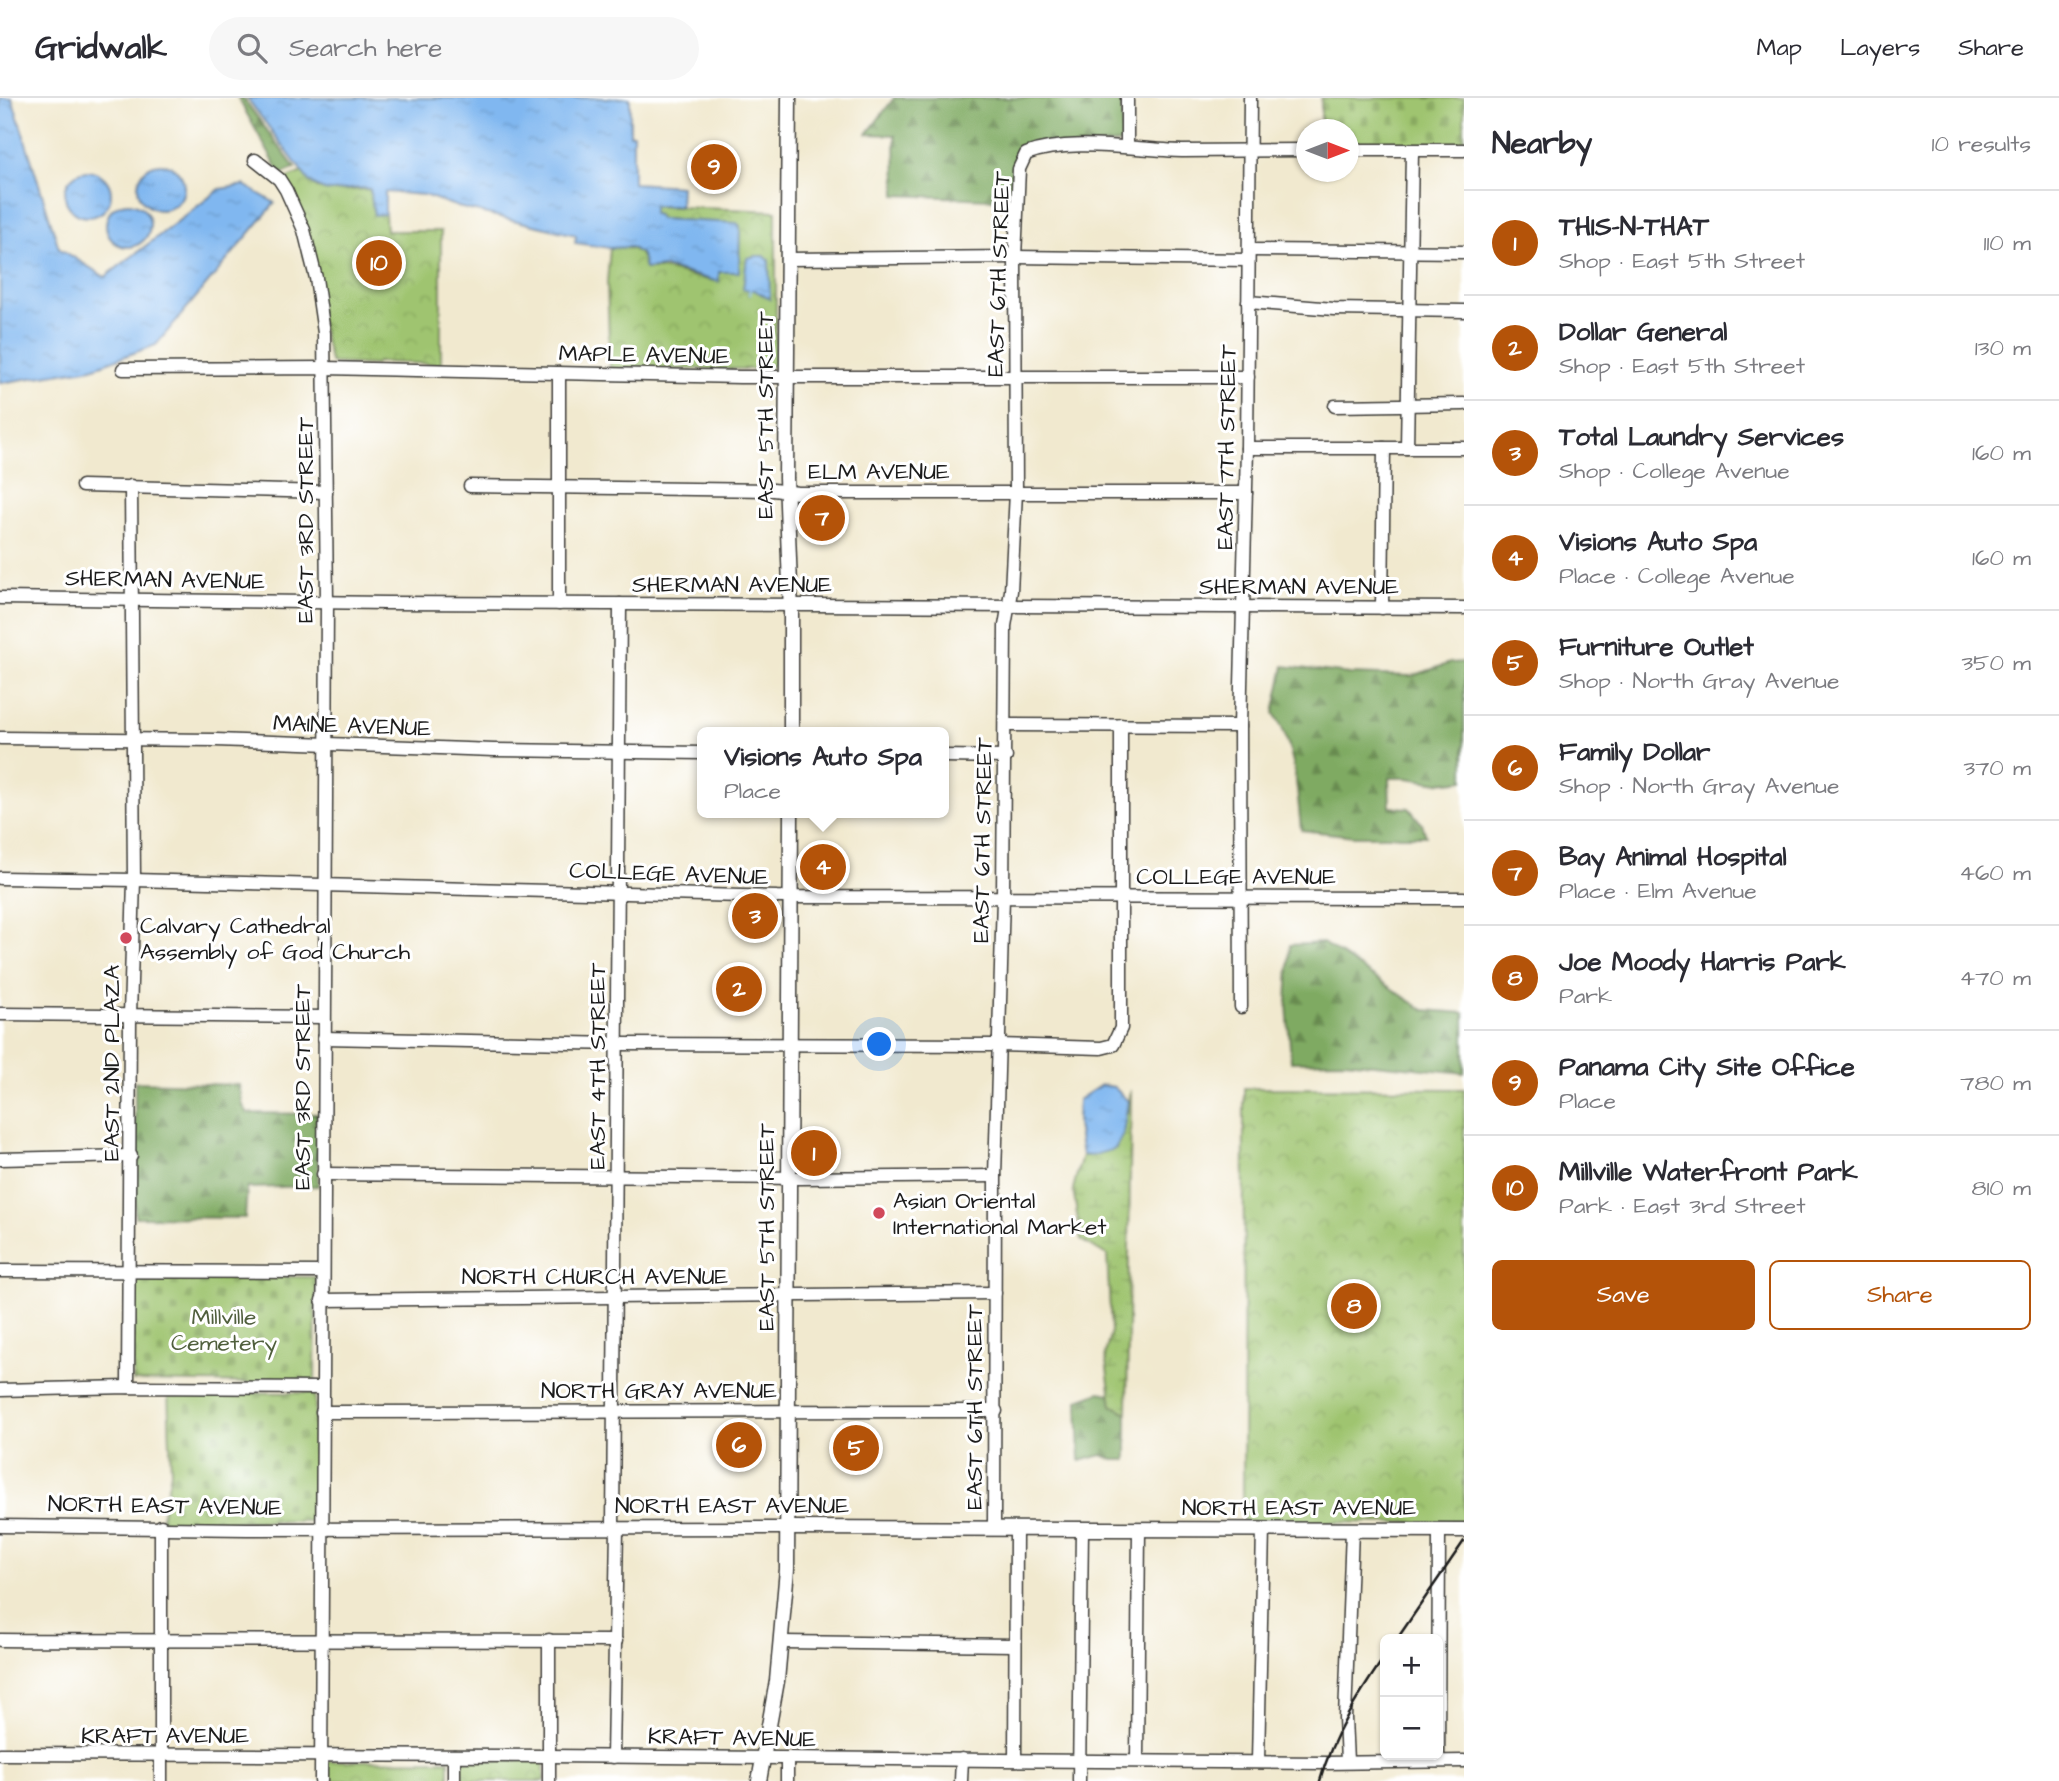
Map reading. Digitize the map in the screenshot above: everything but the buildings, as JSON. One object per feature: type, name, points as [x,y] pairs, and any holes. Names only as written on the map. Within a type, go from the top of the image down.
[{"type":"main road","name":"EAST 5TH STREET","points":[[789,98],[786,491],[791,605],[791,727]]},
{"type":"main road","name":"EAST 5TH STREET","points":[[759,1781],[783,1642],[788,1528],[791,818]]},
{"type":"main road","name":"NORTH EAST AVENUE","points":[[788,1528],[1464,1530]]},
{"type":"street","points":[[1127,98],[1127,147],[1180,151],[1296,150]]},
{"type":"street","name":"EAST 7TH STREET","points":[[1241,1007],[1240,726],[1247,448],[1250,98]]},
{"type":"street","name":"EAST 6TH STREET","points":[[994,1528],[995,1176],[1006,757],[1005,626],[1011,591],[1016,492],[1015,257],[1019,169],[1026,154],[1049,147],[1127,147]]},
{"type":"street","points":[[1359,150],[1464,150]]},
{"type":"street","points":[[1407,448],[1412,151]]},
{"type":"street","name":"EAST 3RD STREET","points":[[256,160],[279,179],[304,230],[323,318],[327,602],[321,1781]]},
{"type":"street","points":[[787,259],[1464,252]]},
{"type":"street","points":[[1248,302],[1334,309],[1464,311]]},
{"type":"street","name":"MAPLE AVENUE","points":[[123,369],[325,368],[786,376],[1248,377]]},
{"type":"street","points":[[559,373],[559,604]]},
{"type":"street","points":[[1335,406],[1464,404]]},
{"type":"street","points":[[1247,448],[1464,448]]},
{"type":"street","points":[[1382,608],[1384,448]]},
{"type":"street","points":[[82,486],[326,492]]},
{"type":"street","name":"EAST 2ND PLAZA","points":[[128,1387],[130,1015],[134,880],[131,486]]},
{"type":"street","name":"ELM AVENUE","points":[[470,486],[786,491],[1246,493]]},
{"type":"street","name":"SHERMAN AVENUE","points":[[0,598],[559,604],[1464,608]]},
{"type":"street","name":"EAST 4TH STREET","points":[[613,1757],[616,1641],[620,604]]},
{"type":"street","points":[[1005,725],[1240,726]]},
{"type":"street","points":[[324,1038],[617,1044],[998,1045],[1101,1048],[1113,1045],[1121,1028],[1121,725]]},
{"type":"street","name":"MAINE AVENUE","points":[[0,738],[216,740],[326,746],[697,753]]},
{"type":"street","points":[[949,756],[1006,757]]},
{"type":"street","name":"COLLEGE AVENUE","points":[[0,878],[791,897],[1464,898]]},
{"type":"street","points":[[0,1014],[324,1017]]},
{"type":"street","points":[[0,1159],[131,1156]]},
{"type":"street","points":[[323,1174],[789,1178],[995,1176]]},
{"type":"street","points":[[0,1271],[322,1272]]},
{"type":"street","name":"NORTH CHURCH AVENUE","points":[[322,1300],[995,1293]]},
{"type":"street","points":[[0,1390],[128,1387],[322,1388]]},
{"type":"street","name":"NORTH GRAY AVENUE","points":[[321,1412],[996,1411]]},
{"type":"street","name":"NORTH EAST AVENUE","points":[[0,1526],[788,1528]]},
{"type":"street","points":[[161,1526],[161,1781]]},
{"type":"street","points":[[1015,1760],[1016,1528]]},
{"type":"street","points":[[1079,1781],[1082,1529]]},
{"type":"street","points":[[1137,1760],[1139,1529]]},
{"type":"street","points":[[1258,1761],[1263,1529]]},
{"type":"street","points":[[1347,1761],[1345,1718],[1352,1530]]},
{"type":"street","points":[[1438,1761],[1440,1530]]},
{"type":"street","points":[[0,1640],[616,1641]]},
{"type":"street","points":[[549,1640],[549,1781]]},
{"type":"street","points":[[783,1642],[1014,1645]]},
{"type":"street","name":"KRAFT AVENUE","points":[[0,1754],[1325,1763],[1464,1761]]},
{"type":"street","points":[[454,1756],[454,1781]]},
{"type":"street","points":[[787,1759],[787,1781]]},
{"type":"street","points":[[961,1781],[962,1759]]},
{"type":"green space","points":[[238,98],[243,98],[295,168],[281,175]]},
{"type":"green space","points":[[894,98],[1122,98],[1122,143],[1020,152],[1013,200],[896,195],[895,135],[867,134]]},
{"type":"green space","points":[[1321,98],[1464,98],[1464,148],[1359,147],[1359,119],[1321,119]]},
{"type":"green space","points":[[302,172],[317,188],[332,191],[370,189],[374,214],[385,214],[386,231],[441,231],[441,364],[377,362],[375,365],[330,361],[286,179]]},
{"type":"green space","points":[[653,206],[776,211],[776,357],[769,369],[610,369],[607,282],[610,248],[634,250],[642,257],[645,269],[665,270],[719,281],[675,220],[660,219],[653,215]]},
{"type":"green space","points":[[1464,662],[1464,780],[1439,783],[1389,778],[1390,807],[1409,808],[1422,824],[1426,836],[1354,836],[1301,830],[1291,754],[1274,713],[1284,666],[1350,674],[1412,676],[1450,663]]},
{"type":"green space","points":[[1323,943],[1424,1010],[1464,1013],[1464,1073],[1344,1061],[1291,1062],[1287,1003],[1290,945]]},
{"type":"green space","points":[[135,1082],[239,1085],[243,1106],[248,1113],[318,1114],[318,1186],[247,1188],[245,1218],[135,1217]]},
{"type":"green space","points":[[1244,1088],[1464,1089],[1464,1523],[1243,1522]]},
{"type":"green space","points":[[1131,1090],[1127,1413],[1112,1405],[1105,1354],[1111,1331],[1107,1255],[1081,1240],[1073,1189],[1082,1155],[1091,1156],[1127,1112]]},
{"type":"green space","name":"Millville Cemetery","points":[[133,1276],[316,1277],[315,1384],[133,1381]]},
{"type":"green space","name":"Millville Cemetery","points":[[168,1392],[315,1393],[316,1514],[312,1521],[161,1520],[171,1472]]},
{"type":"green space","points":[[1100,1392],[1110,1394],[1112,1405],[1127,1413],[1127,1460],[1113,1460],[1102,1455],[1080,1461],[1078,1400]]},
{"type":"green space","points":[[449,1760],[449,1781],[325,1781],[325,1761]]},
{"type":"green space","points":[[458,1760],[544,1760],[544,1781],[458,1781]]},
{"type":"water","points":[[0,98],[12,98],[59,248],[105,277],[220,189],[244,185],[275,203],[156,345],[92,368],[0,383]]},
{"type":"water","points":[[247,98],[630,98],[633,183],[681,186],[680,206],[653,206],[653,214],[660,219],[737,223],[740,226],[739,272],[719,272],[719,282],[665,267],[645,269],[642,255],[631,247],[610,248],[575,243],[576,235],[458,207],[424,195],[385,192],[385,214],[374,215],[370,189],[332,191],[317,187],[309,181]]},
{"type":"water","points":[[161,164],[177,171],[184,187],[177,203],[161,210],[145,203],[138,187],[145,171]]},
{"type":"water","points":[[88,171],[104,178],[111,194],[104,210],[88,217],[72,210],[65,194],[72,178]]},
{"type":"water","points":[[128,203],[144,209],[150,225],[144,241],[128,247],[112,241],[106,225],[112,209]]},
{"type":"water","points":[[764,256],[769,260],[770,299],[754,290],[743,289],[747,258]]},
{"type":"water","points":[[1101,1085],[1114,1087],[1128,1101],[1123,1134],[1115,1149],[1091,1156],[1082,1155],[1077,1125],[1078,1100]]},
{"type":"waterway","points":[[750,289],[750,294]]},
{"type":"railway","points":[[1400,1634],[1464,1541]]},
{"type":"railway","points":[[1320,1781],[1339,1731],[1380,1664]]},
{"type":"place","name":"Panama City Site Office","points":[[714,167]]},
{"type":"place","name":"Millville Waterfront Park","points":[[379,263]]},
{"type":"place","name":"Bay Animal Hospital","points":[[822,518]]},
{"type":"place","name":"Visions Auto Spa","points":[[823,867]]},
{"type":"place","name":"Total Laundry Services","points":[[755,916]]},
{"type":"place","name":"Calvary Cathedral Assembly of God Church","points":[[126,938]]},
{"type":"place","name":"Dollar General","points":[[739,989]]},
{"type":"place","name":"THIS-N-THAT","points":[[814,1153]]},
{"type":"place","name":"Asian Oriental International Market","points":[[879,1213]]},
{"type":"place","name":"Joe Moody Harris Park","points":[[1354,1306]]},
{"type":"place","name":"Family Dollar","points":[[739,1445]]},
{"type":"place","name":"Furniture Outlet","points":[[856,1448]]}]
